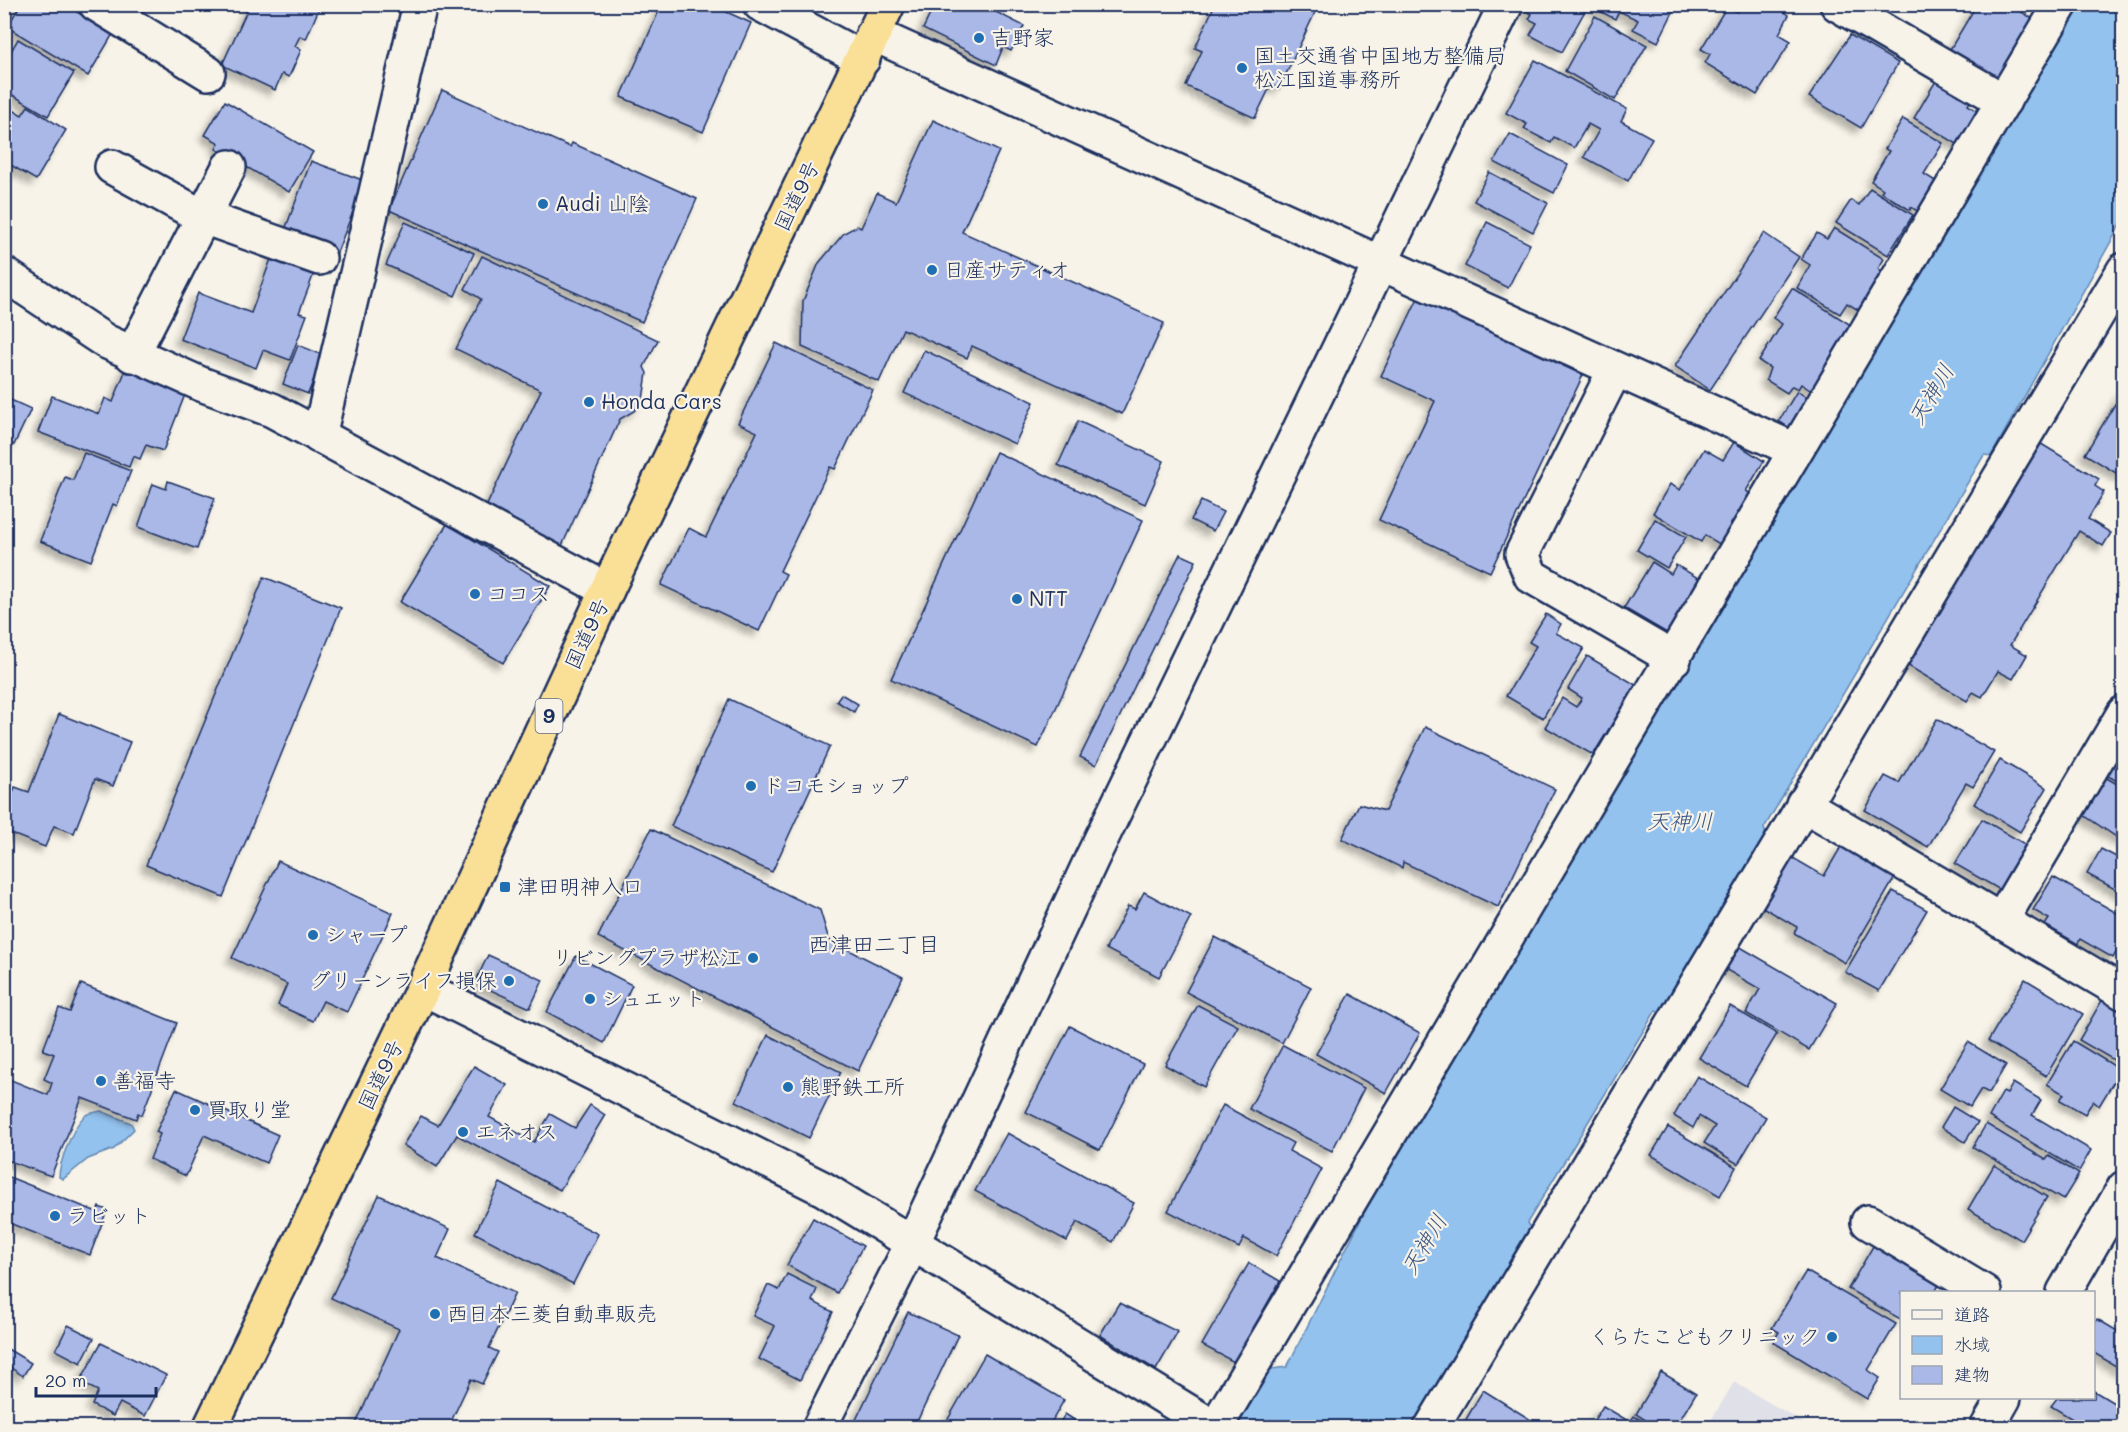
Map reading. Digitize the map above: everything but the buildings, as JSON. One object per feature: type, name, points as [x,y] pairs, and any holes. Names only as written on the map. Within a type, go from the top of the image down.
[{"type":"highway","name":"国道9号","points":[[210,1428],[423,988],[608,590],[888,4]]},
{"type":"street","points":[[96,4],[208,73]]},
{"type":"street","points":[[319,436],[420,4]]},
{"type":"street","points":[[760,4],[868,47],[1379,262],[1795,450]]},
{"type":"street","points":[[819,1428],[912,1244],[1092,858],[1506,4]]},
{"type":"street","points":[[1837,4],[2004,101]]},
{"type":"street","points":[[423,988],[822,1188],[1215,1428],[2061,4]]},
{"type":"street","points":[[112,167],[203,217],[319,258]]},
{"type":"street","points":[[132,355],[229,167]]},
{"type":"street","points":[[1431,1428],[2124,270]]},
{"type":"street","points":[[4,274],[105,341],[201,384],[272,410],[608,590]]},
{"type":"street","points":[[1615,370],[1522,554],[1531,576],[1674,658]]},
{"type":"street","points":[[2001,921],[2124,713]]},
{"type":"street","points":[[1803,804],[2124,993]]},
{"type":"street","points":[[2065,1291],[2124,1188]]},
{"type":"street","points":[[1868,1222],[1981,1291]]},
{"type":"street","points":[[1987,1428],[2003,1399]]},
{"type":"shaded area","points":[[1734,1382],[1811,1427],[1707,1427]]},
{"type":"water","name":"天神川","points":[[2078,5],[2123,5],[2123,220],[1991,456],[1984,455],[1764,828],[1767,838],[1662,1013],[1656,1010],[1527,1223],[1532,1230],[1411,1427],[1229,1428],[1263,1370],[1287,1367],[1436,1069],[1974,171]]},
{"type":"water","points":[[101,1111],[131,1123],[134,1129],[114,1149],[88,1159],[63,1179],[59,1177],[64,1153],[81,1119],[91,1113]]},
{"type":"place","name":"吉野家","points":[[979,38]]},
{"type":"place","name":"国土交通省中国地方整備局 松江国道事務所","points":[[1242,68]]},
{"type":"place","name":"Audi 山陰","points":[[543,204]]},
{"type":"place","name":"日産サティオ","points":[[932,270]]},
{"type":"place","name":"Honda Cars","points":[[589,402]]},
{"type":"place","name":"ココス","points":[[475,594]]},
{"type":"place","name":"NTT","points":[[1017,599]]},
{"type":"place","name":"ドコモショップ","points":[[751,786]]},
{"type":"place","name":"津田明神入口","points":[[505,887]]},
{"type":"place","name":"シャープ","points":[[313,935]]},
{"type":"place","name":"リビングプラザ松江","points":[[753,958]]},
{"type":"place","name":"グリーンライフ損保","points":[[509,981]]},
{"type":"place","name":"シュエット","points":[[590,999]]},
{"type":"place","name":"善福寺","points":[[101,1081]]},
{"type":"place","name":"熊野鉄工所","points":[[788,1087]]},
{"type":"place","name":"買取り堂","points":[[195,1110]]},
{"type":"place","name":"エネオス","points":[[463,1132]]},
{"type":"place","name":"ラビット","points":[[55,1216]]},
{"type":"place","name":"西日本三菱自動車販売","points":[[435,1314]]},
{"type":"place","name":"くらたこどもクリニック","points":[[1832,1337]]},
{"type":"district","name":"西津田二丁目","points":[[874,944]]}]
